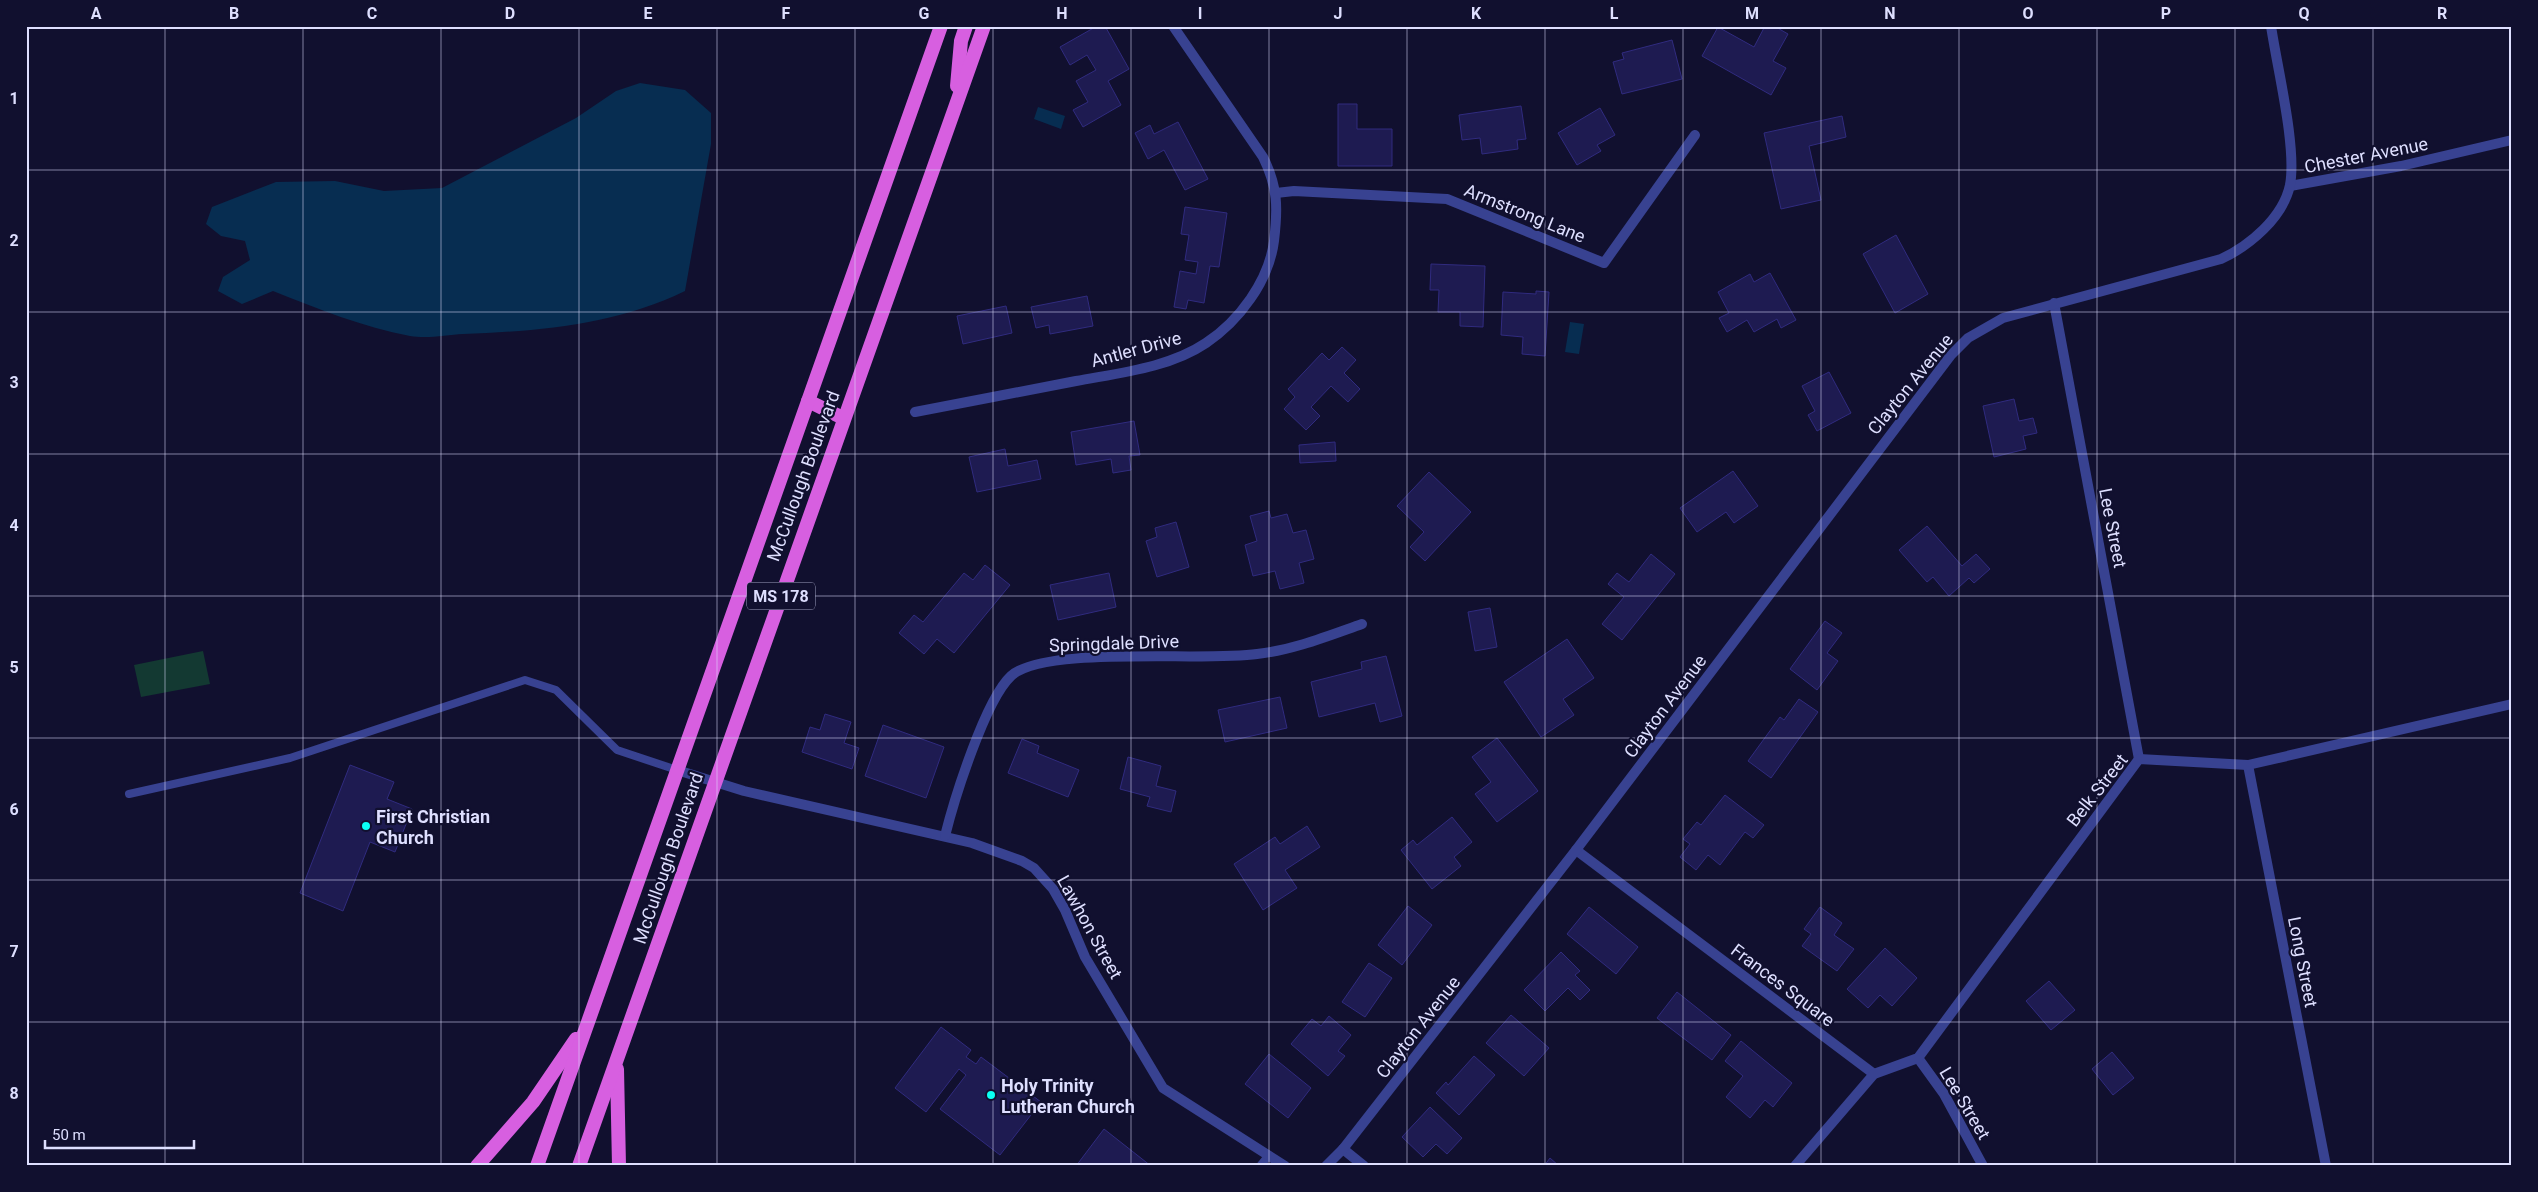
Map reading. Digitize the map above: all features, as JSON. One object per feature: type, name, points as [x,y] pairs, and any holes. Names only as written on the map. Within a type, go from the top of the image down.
[{"type":"highway","name":"McCullough Boulevard","points":[[537,1166],[941,26]]},
{"type":"highway","points":[[955,107],[961,41],[966,26]]},
{"type":"highway","name":"McCullough Boulevard","points":[[579,1166],[843,418],[984,26]]},
{"type":"highway","points":[[808,402],[843,418]]},
{"type":"highway","points":[[478,1166],[533,1102],[588,1021]]},
{"type":"highway","points":[[617,1059],[619,1166]]},
{"type":"street","name":"Antler Drive","points":[[915,412],[1136,369],[1186,354],[1206,344],[1225,328],[1244,307],[1267,268],[1273,249],[1276,193],[1272,175],[1263,157],[1173,26]]},
{"type":"street","points":[[2271,26],[2288,136],[2291,169],[2290,186]]},
{"type":"street","name":"Armstrong Lane","points":[[1276,193],[1294,191],[1447,198],[1604,263],[1695,135]]},
{"type":"street","name":"Chester Avenue","points":[[2054,303],[2178,272],[2221,259],[2238,251],[2273,218],[2284,202],[2290,186],[2401,166],[2512,140]]},
{"type":"street","name":"Lee Street","points":[[2054,303],[2139,759]]},
{"type":"street","name":"Clayton Avenue","points":[[1326,1166],[1343,1149],[1576,850],[1951,355],[1968,338],[1985,326],[2003,318],[2054,303]]},
{"type":"street","name":"Springdale Drive","points":[[945,836],[965,771],[996,696],[1004,683],[1022,668],[1033,664],[1066,659],[1255,655],[1298,645],[1362,624]]},
{"type":"street","name":"Belk Street","points":[[1918,1058],[2139,759],[2248,765],[2512,704]]},
{"type":"street","name":"Long Street","points":[[2248,765],[2326,1166]]},
{"type":"street","name":"Lawhon Street","points":[[678,770],[744,791],[972,842],[1022,861],[1044,877],[1065,910],[1086,957],[1163,1088],[1285,1166]]},
{"type":"street","name":"Frances Square","points":[[1576,850],[1874,1074]]},
{"type":"street","points":[[1795,1166],[1874,1074],[1918,1058]]},
{"type":"street","name":"Lee Street","points":[[1918,1058],[1944,1094],[1983,1166]]},
{"type":"street","points":[[1343,1149],[1364,1166]]},
{"type":"lane","points":[[129,794],[290,758],[525,680],[556,690],[617,750],[678,770]]},
{"type":"lane","points":[[1260,1166],[1269,1155]]},
{"type":"green space","points":[[203,651],[210,684],[141,697],[134,665]]},
{"type":"water","points":[[640,83],[685,90],[711,113],[711,144],[685,291],[632,312],[577,324],[521,331],[423,337],[410,336],[358,323],[273,291],[242,304],[218,291],[223,277],[250,260],[245,241],[221,236],[206,224],[212,207],[276,182],[335,181],[384,191],[442,188],[576,118],[616,91]]},
{"type":"water","points":[[1038,107],[1065,116],[1061,129],[1034,119]]},
{"type":"water","points":[[1570,322],[1584,324],[1579,354],[1565,352]]},
{"type":"building","points":[[1097,26],[1105,26],[1129,69],[1108,81],[1121,105],[1083,127],[1073,110],[1088,102],[1076,81],[1096,70],[1087,55],[1070,65],[1060,47]]},
{"type":"building","points":[[1765,26],[1774,26],[1788,34],[1773,61],[1786,68],[1771,95],[1702,56],[1718,27],[1754,47]]},
{"type":"building","points":[[1672,40],[1682,79],[1622,94],[1613,62],[1624,59],[1622,53]]},
{"type":"building","points":[[1338,104],[1357,104],[1357,129],[1392,129],[1392,166],[1338,166]]},
{"type":"building","points":[[1521,106],[1526,139],[1517,140],[1518,149],[1482,154],[1480,138],[1462,140],[1459,115]]},
{"type":"building","points":[[1600,108],[1615,135],[1597,145],[1601,151],[1577,165],[1558,133]]},
{"type":"building","points":[[1842,116],[1846,137],[1809,146],[1821,200],[1781,209],[1764,133]]},
{"type":"building","points":[[1178,122],[1208,179],[1185,190],[1164,150],[1148,159],[1135,133],[1150,125],[1154,134]]},
{"type":"building","points":[[1185,207],[1227,213],[1219,267],[1210,266],[1204,303],[1188,300],[1186,309],[1174,307],[1180,271],[1196,274],[1198,262],[1185,260],[1189,235],[1181,234]]},
{"type":"building","points":[[1896,235],[1928,294],[1895,313],[1863,254]]},
{"type":"building","points":[[1431,264],[1485,266],[1483,327],[1460,326],[1460,312],[1438,312],[1439,290],[1430,290]]},
{"type":"building","points":[[1770,273],[1796,320],[1781,328],[1777,319],[1754,332],[1747,320],[1727,332],[1719,318],[1729,313],[1718,292],[1750,274],[1754,282]]},
{"type":"building","points":[[1536,291],[1549,292],[1545,356],[1522,354],[1523,337],[1501,335],[1503,292],[1536,294]]},
{"type":"building","points":[[1087,296],[1093,326],[1050,334],[1049,325],[1036,328],[1031,307]]},
{"type":"building","points":[[1006,306],[1012,333],[963,344],[957,316]]},
{"type":"building","points":[[1342,347],[1356,360],[1344,373],[1360,389],[1348,402],[1331,386],[1311,407],[1320,416],[1306,430],[1284,409],[1295,397],[1288,389],[1322,353],[1329,360]]},
{"type":"building","points":[[1829,372],[1851,413],[1817,431],[1808,415],[1815,411],[1802,386]]},
{"type":"building","points":[[2014,399],[2019,421],[2033,418],[2037,433],[2023,436],[2026,449],[1994,457],[1983,406]]},
{"type":"building","points":[[1134,421],[1140,455],[1129,456],[1131,470],[1113,473],[1111,459],[1076,465],[1071,432]]},
{"type":"building","points":[[1335,442],[1336,461],[1300,463],[1299,445]]},
{"type":"building","points":[[1005,449],[1008,466],[1037,460],[1041,479],[977,492],[969,457]]},
{"type":"building","points":[[1733,471],[1758,506],[1734,523],[1726,512],[1697,532],[1680,508]]},
{"type":"building","points":[[1429,472],[1471,512],[1425,561],[1410,547],[1424,532],[1397,506]]},
{"type":"building","points":[[1269,511],[1271,518],[1287,514],[1293,533],[1306,530],[1314,559],[1299,563],[1304,583],[1280,589],[1275,571],[1253,576],[1245,545],[1257,541],[1250,516]]},
{"type":"building","points":[[1176,522],[1189,567],[1157,577],[1146,541],[1157,537],[1155,528]]},
{"type":"building","points":[[1927,526],[1962,566],[1976,554],[1990,569],[1974,583],[1969,578],[1949,596],[1933,577],[1927,582],[1899,550]]},
{"type":"building","points":[[1651,554],[1675,574],[1622,640],[1602,624],[1624,597],[1608,584],[1617,573],[1629,582]]},
{"type":"building","points":[[985,565],[1010,585],[954,653],[937,639],[924,654],[899,633],[914,615],[923,622],[964,573],[973,580]]},
{"type":"building","points":[[1109,573],[1116,607],[1058,620],[1050,585]]},
{"type":"building","points":[[1490,608],[1497,647],[1475,651],[1468,612]]},
{"type":"building","points":[[1825,621],[1842,633],[1827,653],[1838,661],[1817,690],[1790,669]]},
{"type":"building","points":[[1567,639],[1594,678],[1563,699],[1574,715],[1541,737],[1504,682]]},
{"type":"building","points":[[1386,656],[1402,716],[1380,722],[1375,703],[1319,717],[1311,682],[1362,669],[1361,662]]},
{"type":"building","points":[[1280,697],[1287,728],[1225,742],[1218,710]]},
{"type":"building","points":[[1799,699],[1818,712],[1771,778],[1748,761],[1780,717],[1784,720]]},
{"type":"building","points":[[825,714],[851,722],[844,743],[859,748],[852,769],[802,752],[810,727],[820,730]]},
{"type":"building","points":[[883,725],[944,747],[926,798],[865,776]]},
{"type":"building","points":[[1497,738],[1538,791],[1497,822],[1475,794],[1491,782],[1472,757]]},
{"type":"building","points":[[1022,739],[1039,746],[1037,753],[1079,770],[1068,797],[1008,773]]},
{"type":"building","points":[[1128,757],[1161,766],[1156,786],[1176,791],[1171,812],[1147,806],[1150,797],[1120,789]]},
{"type":"building","name":"First Christian Church","points":[[350,765],[394,782],[387,799],[412,809],[395,852],[370,842],[343,911],[300,893]]},
{"type":"building","points":[[1725,795],[1764,825],[1753,838],[1745,832],[1720,865],[1708,855],[1696,870],[1680,857],[1690,844],[1683,839],[1697,822],[1701,825]]},
{"type":"building","points":[[1452,817],[1472,842],[1454,857],[1461,866],[1432,889],[1401,850],[1413,840],[1417,845]]},
{"type":"building","points":[[1307,826],[1320,847],[1285,870],[1297,888],[1263,910],[1234,864],[1275,837],[1280,844]]},
{"type":"building","points":[[1408,906],[1432,925],[1402,965],[1378,945]]},
{"type":"building","points":[[1589,907],[1638,947],[1616,974],[1567,934]]},
{"type":"building","points":[[1820,907],[1842,923],[1834,935],[1854,949],[1837,971],[1802,946],[1811,934],[1804,929]]},
{"type":"building","points":[[1885,948],[1917,978],[1892,1006],[1880,995],[1868,1008],[1847,989]]},
{"type":"building","points":[[1561,952],[1580,971],[1575,975],[1590,990],[1580,1000],[1568,988],[1545,1011],[1524,990]]},
{"type":"building","points":[[1369,963],[1392,978],[1365,1017],[1342,1002]]},
{"type":"building","points":[[2049,981],[2075,1010],[2051,1030],[2026,1001]]},
{"type":"building","points":[[1677,992],[1731,1035],[1712,1060],[1657,1018]]},
{"type":"building","points":[[1511,1015],[1549,1048],[1524,1076],[1486,1043]]},
{"type":"building","points":[[1329,1016],[1351,1035],[1338,1051],[1345,1056],[1328,1076],[1291,1044],[1312,1019],[1321,1026]]},
{"type":"building","name":"Holy Trinity Lutheran Church","points":[[941,1027],[971,1050],[966,1057],[976,1064],[981,1057],[1041,1102],[1000,1155],[940,1109],[966,1075],[959,1069],[926,1112],[895,1088]]},
{"type":"building","points":[[1741,1041],[1792,1083],[1773,1107],[1765,1100],[1750,1118],[1726,1097],[1743,1076],[1725,1061]]},
{"type":"building","points":[[2112,1052],[2134,1078],[2113,1095],[2092,1069]]},
{"type":"building","points":[[1269,1054],[1311,1088],[1288,1118],[1245,1084]]},
{"type":"building","points":[[1474,1056],[1495,1075],[1459,1115],[1436,1093],[1446,1082],[1448,1085]]},
{"type":"building","points":[[1430,1107],[1462,1138],[1447,1154],[1436,1144],[1423,1157],[1402,1137]]},
{"type":"building","points":[[1104,1129],[1151,1166],[1076,1166]]},
{"type":"building","points":[[1550,1158],[1559,1166],[1544,1166]]},
{"type":"place","name":"First Christian Church","points":[[366,826]]},
{"type":"place","name":"Holy Trinity Lutheran Church","points":[[991,1095]]}]
